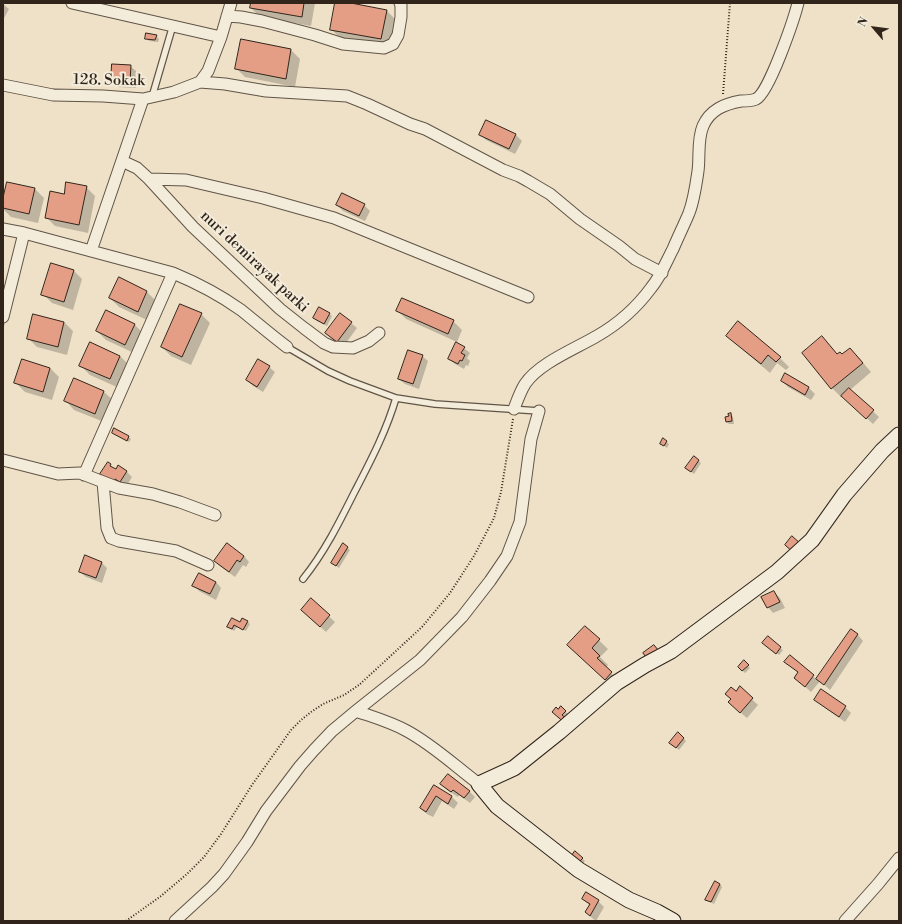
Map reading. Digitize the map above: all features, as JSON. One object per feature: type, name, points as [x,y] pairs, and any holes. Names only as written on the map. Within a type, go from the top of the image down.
[{"type":"street","points":[[72,3],[221,37]]},
{"type":"street","points":[[200,82],[208,71],[221,37],[231,3]]},
{"type":"street","points":[[227,16],[262,21],[343,44],[384,48],[393,44],[398,35],[401,17],[400,3]]},
{"type":"street","points":[[514,409],[518,396],[525,384],[535,372],[546,364],[598,335],[620,320],[639,303],[662,273],[689,212],[693,199],[698,171],[702,127],[714,110],[729,103],[756,99],[761,95],[782,50],[798,3]]},
{"type":"street","points":[[200,82],[224,84],[266,91],[347,96],[367,104],[410,124],[425,129],[503,170],[528,181],[550,194],[580,219],[636,259],[662,273]]},
{"type":"street","name":"128. Sokak","points":[[3,86],[54,95],[147,98],[174,92],[200,82]]},
{"type":"street","points":[[91,251],[122,160],[147,98]]},
{"type":"street","name":"nuri demirayak parki","points":[[122,160],[137,168],[193,227],[274,303],[324,343],[333,347],[353,348],[369,341],[379,333]]},
{"type":"street","points":[[149,179],[186,180],[263,198],[334,218],[528,297]]},
{"type":"street","points":[[3,229],[24,233],[173,272],[222,297],[286,347]]},
{"type":"street","points":[[3,317],[7,287],[24,233]]},
{"type":"street","points":[[84,475],[173,272]]},
{"type":"street","points":[[174,921],[212,887],[224,874],[247,842],[266,811],[314,750],[332,731],[420,660],[462,617],[490,581],[507,556],[520,522],[531,439],[539,411]]},
{"type":"street","points":[[479,784],[514,768],[616,683],[671,651],[777,572],[812,540],[844,495],[882,451],[899,435]]},
{"type":"street","points":[[3,460],[58,474],[80,473],[118,488],[153,494],[215,515]]},
{"type":"street","points":[[104,482],[107,528],[111,538],[119,541],[176,551],[208,565]]},
{"type":"street","points":[[356,711],[396,726],[418,738],[479,784],[498,806],[579,870],[629,900],[657,912],[672,921]]},
{"type":"street","points":[[845,921],[899,858]]},
{"type":"lane","points":[[147,98],[173,25]]},
{"type":"lane","points":[[286,347],[307,360],[345,379],[396,398],[435,404],[539,411]]},
{"type":"lane","points":[[303,579],[332,536],[375,453],[386,429],[396,398]]},
{"type":"path","points":[[722,106],[730,3]]},
{"type":"path","points":[[126,921],[172,887],[204,856],[221,834],[252,785],[291,730],[300,720],[323,704],[344,695],[359,685],[422,627],[450,593],[474,556],[494,518],[501,492],[514,409]]},
{"type":"building","points":[[251,3],[304,3],[302,17],[250,8]]},
{"type":"building","points":[[335,3],[351,3],[387,10],[381,39],[330,30]]},
{"type":"building","points":[[146,33],[157,35],[155,40],[145,39]]},
{"type":"building","points":[[241,39],[291,49],[286,79],[235,69]]},
{"type":"building","points":[[112,64],[131,65],[130,82],[111,82]]},
{"type":"building","points":[[486,120],[516,134],[509,149],[479,135]]},
{"type":"building","points":[[7,182],[35,188],[29,214],[3,208],[3,198]]},
{"type":"building","points":[[66,182],[87,186],[79,225],[45,218],[50,191],[64,194]]},
{"type":"building","points":[[342,193],[365,204],[359,216],[336,205]]},
{"type":"building","points":[[51,263],[74,270],[64,302],[41,295]]},
{"type":"building","points":[[119,277],[147,291],[138,312],[109,298]]},
{"type":"building","points":[[402,298],[454,320],[448,334],[396,311]]},
{"type":"building","points":[[180,304],[202,313],[182,357],[161,347]]},
{"type":"building","points":[[319,307],[330,313],[324,324],[313,318]]},
{"type":"building","points":[[106,310],[135,324],[125,345],[96,331]]},
{"type":"building","points":[[340,313],[352,322],[337,342],[325,333]]},
{"type":"building","points":[[33,314],[64,322],[58,347],[27,339]]},
{"type":"building","points":[[738,321],[781,357],[776,362],[768,355],[761,364],[726,336]]},
{"type":"building","points":[[822,336],[837,354],[840,352],[842,354],[850,348],[863,363],[831,389],[802,353]]},
{"type":"building","points":[[90,342],[120,356],[110,379],[79,366]]},
{"type":"building","points":[[456,342],[465,347],[461,353],[465,355],[462,361],[460,360],[458,364],[448,359]]},
{"type":"building","points":[[408,350],[423,355],[413,384],[398,379]]},
{"type":"building","points":[[22,359],[50,368],[43,392],[14,383]]},
{"type":"building","points":[[258,359],[270,366],[257,387],[246,380]]},
{"type":"building","points":[[785,373],[809,387],[805,395],[781,381]]},
{"type":"building","points":[[74,378],[104,391],[95,414],[64,401]]},
{"type":"building","points":[[849,388],[874,410],[866,419],[841,396]]},
{"type":"building","points":[[731,413],[732,421],[726,422],[725,417],[729,416],[728,414]]},
{"type":"building","points":[[114,428],[129,436],[127,441],[112,433]]},
{"type":"building","points":[[663,438],[667,441],[664,446],[660,444]]},
{"type":"building","points":[[694,456],[699,460],[691,472],[685,468]]},
{"type":"building","points":[[108,462],[111,464],[110,466],[116,469],[118,465],[127,471],[120,482],[115,479],[113,483],[100,474]]},
{"type":"building","points":[[792,536],[802,545],[795,554],[785,545]]},
{"type":"building","points":[[227,543],[244,556],[240,562],[237,560],[229,572],[214,561]]},
{"type":"building","points":[[343,543],[348,547],[336,566],[331,563]]},
{"type":"building","points":[[85,555],[102,562],[96,578],[79,572]]},
{"type":"building","points":[[199,573],[216,582],[210,594],[192,586]]},
{"type":"building","points":[[774,591],[780,602],[767,608],[761,597]]},
{"type":"building","points":[[311,598],[330,615],[320,627],[301,610]]},
{"type":"building","points":[[232,618],[240,622],[242,618],[248,621],[243,630],[234,625],[232,629],[227,627]]},
{"type":"building","points":[[585,626],[600,639],[592,648],[600,656],[597,658],[612,672],[605,680],[567,645]]},
{"type":"building","points":[[851,629],[858,634],[824,685],[816,679]]},
{"type":"building","points":[[768,636],[781,647],[776,654],[762,643]]},
{"type":"building","points":[[654,645],[659,651],[648,660],[643,653]]},
{"type":"building","points":[[790,655],[814,675],[805,687],[794,678],[798,672],[784,662]]},
{"type":"building","points":[[744,660],[749,665],[742,671],[738,667]]},
{"type":"building","points":[[740,686],[753,698],[740,713],[728,702],[731,699],[725,694],[731,687],[736,691]]},
{"type":"building","points":[[821,689],[846,706],[839,717],[814,700]]},
{"type":"building","points":[[561,706],[566,711],[562,715],[569,721],[566,724],[552,712],[556,707],[558,709]]},
{"type":"building","points":[[678,732],[684,738],[676,748],[669,743]]},
{"type":"building","points":[[448,774],[470,791],[464,798],[453,790],[451,792],[440,784]]},
{"type":"building","points":[[434,785],[452,796],[448,804],[436,796],[426,812],[420,808]]},
{"type":"building","points":[[575,851],[583,858],[578,863],[571,857]]},
{"type":"building","points":[[715,881],[720,884],[711,902],[705,900]]},
{"type":"building","points":[[586,892],[599,900],[590,916],[585,912],[590,904],[582,899]]}]
